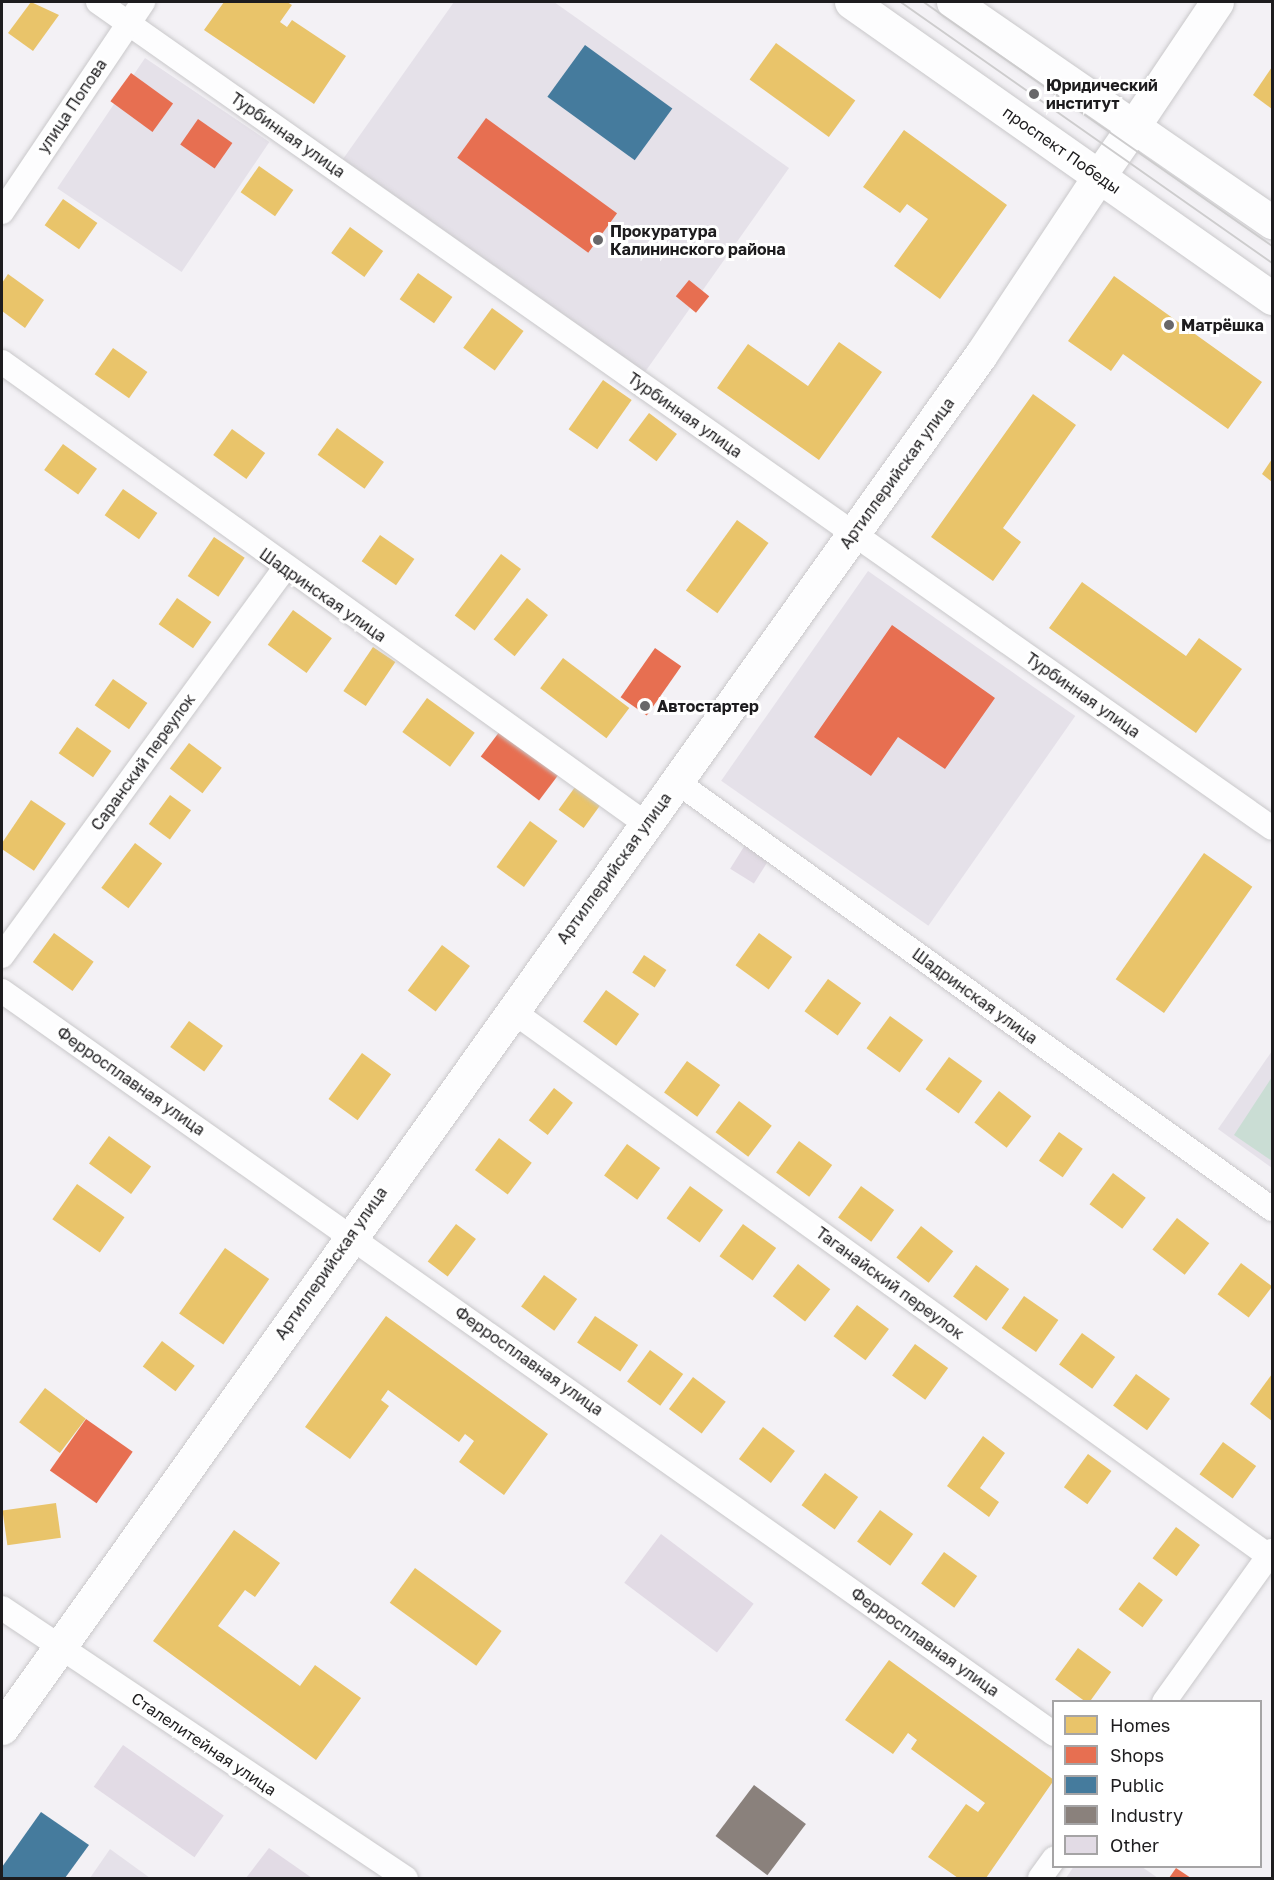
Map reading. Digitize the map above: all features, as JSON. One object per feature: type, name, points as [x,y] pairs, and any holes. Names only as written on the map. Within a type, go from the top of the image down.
[{"type":"street","name":"Турбинная улица","points":[[98,2],[1272,828]]},
{"type":"street","name":"улица Попова","points":[[2,212],[143,2]]},
{"type":"street","name":"проспект Победы","points":[[851,2],[1272,298]]},
{"type":"street","points":[[953,2],[1135,124],[1272,222]]},
{"type":"street","name":"Артиллерийская улица","points":[[2,1728],[511,1010],[854,534],[1217,2]]},
{"type":"street","name":"Шадринская улица","points":[[2,362],[285,568],[646,824]]},
{"type":"street","name":"Саранский переулок","points":[[2,956],[285,568]]},
{"type":"street","name":"Шадринская улица","points":[[676,782],[1272,1209]]},
{"type":"street","name":"Ферросплавная улица","points":[[2,991],[351,1235],[1052,1733]]},
{"type":"street","name":"Таганайский переулок","points":[[511,1010],[1271,1554]]},
{"type":"street","points":[[1165,1700],[1271,1554]]},
{"type":"street","name":"Сталелитейная улица","points":[[2,1608],[406,1878]]},
{"type":"street","points":[[1040,1878],[1052,1860]]},
{"type":"shaded area","name":"Прокуратура Калининского района","points":[[454,2],[554,2],[789,168],[645,372],[343,159]]},
{"type":"shaded area","points":[[145,58],[269,142],[182,272],[57,188]]},
{"type":"shaded area","points":[[868,571],[1075,716],[928,926],[721,781]]},
{"type":"shaded area","points":[[1272,1051],[1272,1168],[1218,1129]]},
{"type":"shaded area","points":[[110,1849],[150,1878],[90,1878]]},
{"type":"shaded area","points":[[1073,1868],[1143,1868],[1158,1878],[1066,1878]]},
{"type":"green space","points":[[1272,1077],[1272,1161],[1234,1135]]},
{"type":"building: Homes","points":[[31,2],[59,15],[33,51],[8,33]]},
{"type":"building: Homes","points":[[224,2],[287,2],[292,5],[280,22],[287,27],[292,20],[346,56],[314,104],[204,30]]},
{"type":"building: Homes","points":[[776,43],[855,101],[829,137],[750,79]]},
{"type":"building: Homes","points":[[1272,67],[1272,109],[1253,95]]},
{"type":"building: Homes","points":[[904,130],[1007,205],[940,299],[894,266],[928,219],[907,204],[900,213],[863,187]]},
{"type":"building: Homes","points":[[259,166],[293,190],[275,216],[241,192]]},
{"type":"building: Homes","points":[[63,199],[97,223],[79,249],[45,225]]},
{"type":"building: Homes","points":[[350,227],[383,251],[364,277],[331,253]]},
{"type":"building: Homes","points":[[418,273],[452,297],[434,323],[400,299]]},
{"type":"building: Homes","points":[[8,274],[44,300],[25,328],[2,311],[2,283]]},
{"type":"building: Homes","points":[[1114,276],[1262,382],[1228,429],[1123,354],[1111,371],[1068,341]]},
{"type":"building: Homes","points":[[492,308],[524,331],[495,371],[463,348]]},
{"type":"building: Homes","points":[[839,342],[882,372],[819,460],[717,388],[748,344],[808,386]]},
{"type":"building: Homes","points":[[113,348],[147,372],[129,398],[95,374]]},
{"type":"building: Homes","points":[[603,380],[632,400],[597,449],[569,429]]},
{"type":"building: Homes","points":[[1033,394],[1076,425],[1003,528],[1021,542],[993,581],[931,537]]},
{"type":"building: Homes","points":[[649,413],[677,434],[656,461],[629,440]]},
{"type":"building: Homes","points":[[337,428],[384,462],[365,489],[318,455]]},
{"type":"building: Homes","points":[[232,429],[265,453],[246,479],[213,455]]},
{"type":"building: Homes","points":[[63,444],[97,469],[78,495],[44,470]]},
{"type":"building: Homes","points":[[1272,459],[1272,482],[1262,474]]},
{"type":"building: Homes","points":[[123,489],[157,513],[139,539],[105,515]]},
{"type":"building: Homes","points":[[737,520],[769,543],[717,613],[686,590]]},
{"type":"building: Homes","points":[[380,535],[414,559],[396,585],[362,561]]},
{"type":"building: Homes","points":[[214,537],[245,558],[218,597],[188,576]]},
{"type":"building: Homes","points":[[501,554],[521,569],[475,631],[455,615]]},
{"type":"building: Homes","points":[[1082,582],[1186,656],[1199,638],[1242,669],[1196,733],[1049,628]]},
{"type":"building: Homes","points":[[177,598],[211,622],[193,648],[159,624]]},
{"type":"building: Homes","points":[[527,598],[548,615],[515,656],[494,639]]},
{"type":"building: Homes","points":[[293,610],[332,638],[307,673],[268,645]]},
{"type":"building: Homes","points":[[373,647],[395,662],[366,706],[343,691]]},
{"type":"building: Homes","points":[[563,658],[629,708],[606,738],[540,688]]},
{"type":"building: Homes","points":[[113,679],[147,703],[129,729],[95,705]]},
{"type":"building: Homes","points":[[427,698],[475,733],[450,767],[402,732]]},
{"type":"building: Homes","points":[[77,727],[111,751],[93,777],[59,753]]},
{"type":"building: Homes","points":[[189,743],[222,768],[202,793],[170,769]]},
{"type":"building: Homes","points":[[578,783],[603,801],[584,828],[559,810]]},
{"type":"building: Homes","points":[[170,795],[191,810],[170,839],[149,824]]},
{"type":"building: Homes","points":[[31,800],[66,823],[34,871],[2,849],[2,843]]},
{"type":"building: Homes","points":[[530,821],[558,841],[524,887],[496,867]]},
{"type":"building: Homes","points":[[135,843],[162,863],[128,908],[101,888]]},
{"type":"building: Homes","points":[[1204,853],[1252,887],[1164,1013],[1116,979]]},
{"type":"building: Homes","points":[[54,933],[94,962],[72,991],[33,962]]},
{"type":"building: Homes","points":[[759,933],[792,957],[769,989],[735,965]]},
{"type":"building: Homes","points":[[442,945],[470,966],[436,1012],[408,991]]},
{"type":"building: Homes","points":[[644,955],[666,970],[655,988],[632,972]]},
{"type":"building: Homes","points":[[828,979],[861,1003],[838,1035],[804,1011]]},
{"type":"building: Homes","points":[[606,990],[639,1014],[616,1046],[583,1022]]},
{"type":"building: Homes","points":[[890,1016],[923,1040],[900,1072],[866,1048]]},
{"type":"building: Homes","points":[[189,1021],[223,1046],[204,1072],[170,1047]]},
{"type":"building: Homes","points":[[362,1053],[391,1074],[358,1120],[328,1099]]},
{"type":"building: Homes","points":[[949,1057],[982,1081],[959,1113],[925,1089]]},
{"type":"building: Homes","points":[[687,1061],[720,1085],[697,1117],[664,1093]]},
{"type":"building: Homes","points":[[554,1088],[573,1103],[548,1135],[529,1120]]},
{"type":"building: Homes","points":[[999,1091],[1031,1116],[1007,1148],[974,1123]]},
{"type":"building: Homes","points":[[739,1101],[772,1126],[748,1157],[716,1132]]},
{"type":"building: Homes","points":[[1059,1132],[1083,1149],[1063,1177],[1039,1161]]},
{"type":"building: Homes","points":[[109,1136],[151,1167],[131,1194],[89,1164]]},
{"type":"building: Homes","points":[[499,1138],[532,1163],[508,1195],[475,1170]]},
{"type":"building: Homes","points":[[799,1141],[832,1165],[809,1197],[776,1173]]},
{"type":"building: Homes","points":[[627,1144],[660,1168],[637,1200],[604,1176]]},
{"type":"building: Homes","points":[[1113,1173],[1146,1198],[1122,1229],[1090,1204]]},
{"type":"building: Homes","points":[[77,1184],[125,1217],[100,1252],[52,1219]]},
{"type":"building: Homes","points":[[690,1186],[723,1210],[700,1242],[666,1218]]},
{"type":"building: Homes","points":[[861,1186],[894,1210],[871,1242],[838,1218]]},
{"type":"building: Homes","points":[[1177,1218],[1209,1243],[1185,1275],[1152,1250]]},
{"type":"building: Homes","points":[[456,1224],[476,1239],[448,1277],[428,1262]]},
{"type":"building: Homes","points":[[743,1224],[776,1248],[753,1280],[719,1256]]},
{"type":"building: Homes","points":[[921,1226],[953,1251],[929,1283],[896,1258]]},
{"type":"building: Homes","points":[[225,1248],[269,1279],[223,1345],[179,1314]]},
{"type":"building: Homes","points":[[1241,1263],[1272,1286],[1249,1318],[1218,1294]]},
{"type":"building: Homes","points":[[798,1264],[830,1289],[805,1322],[773,1296]]},
{"type":"building: Homes","points":[[976,1265],[1009,1289],[986,1321],[953,1297]]},
{"type":"building: Homes","points":[[544,1275],[577,1299],[554,1331],[521,1307]]},
{"type":"building: Homes","points":[[1024,1296],[1058,1320],[1036,1352],[1002,1328]]},
{"type":"building: Homes","points":[[857,1305],[889,1329],[865,1360],[834,1336]]},
{"type":"building: Homes","points":[[386,1316],[548,1434],[504,1495],[459,1462],[474,1441],[465,1434],[459,1442],[388,1390],[381,1400],[389,1406],[350,1459],[305,1427]]},
{"type":"building: Homes","points":[[595,1316],[638,1345],[620,1372],[577,1343]]},
{"type":"building: Homes","points":[[1082,1333],[1115,1357],[1092,1389],[1059,1365]]},
{"type":"building: Homes","points":[[162,1341],[195,1366],[175,1391],[143,1367]]},
{"type":"building: Homes","points":[[915,1344],[948,1368],[925,1400],[892,1376]]},
{"type":"building: Homes","points":[[650,1350],[683,1374],[660,1406],[627,1382]]},
{"type":"building: Homes","points":[[1136,1374],[1170,1399],[1147,1430],[1113,1406]]},
{"type":"building: Homes","points":[[1272,1374],[1272,1421],[1250,1404]]},
{"type":"building: Homes","points":[[693,1377],[726,1402],[702,1434],[669,1409]]},
{"type":"building: Homes","points":[[45,1388],[86,1419],[60,1453],[19,1422]]},
{"type":"building: Homes","points":[[763,1427],[795,1451],[771,1483],[739,1459]]},
{"type":"building: Homes","points":[[983,1436],[1005,1453],[980,1488],[999,1502],[989,1517],[947,1486]]},
{"type":"building: Homes","points":[[1223,1442],[1256,1466],[1233,1498],[1199,1474]]},
{"type":"building: Homes","points":[[1088,1454],[1111,1471],[1087,1504],[1064,1487]]},
{"type":"building: Homes","points":[[825,1473],[858,1497],[835,1529],[801,1505]]},
{"type":"building: Homes","points":[[56,1503],[61,1538],[7,1545],[3,1511]]},
{"type":"building: Homes","points":[[880,1510],[913,1534],[890,1566],[857,1542]]},
{"type":"building: Homes","points":[[1176,1527],[1200,1545],[1176,1576],[1153,1558]]},
{"type":"building: Homes","points":[[234,1530],[280,1563],[255,1597],[245,1590],[218,1626],[300,1686],[315,1665],[361,1698],[316,1760],[153,1641]]},
{"type":"building: Homes","points":[[944,1552],[977,1576],[954,1608],[921,1584]]},
{"type":"building: Homes","points":[[415,1568],[502,1631],[476,1666],[390,1603]]},
{"type":"building: Homes","points":[[1139,1582],[1163,1600],[1142,1627],[1119,1609]]},
{"type":"building: Homes","points":[[1078,1648],[1111,1672],[1091,1700],[1083,1700],[1055,1680]]},
{"type":"building: Homes","points":[[889,1660],[1052,1779],[1052,1783],[986,1878],[958,1878],[928,1857],[966,1804],[978,1812],[985,1803],[911,1749],[917,1740],[908,1733],[893,1754],[845,1720]]},
{"type":"building: Shops","points":[[131,73],[173,104],[152,132],[110,101]]},
{"type":"building: Shops","points":[[486,118],[617,213],[588,253],[457,158]]},
{"type":"building: Shops","points":[[198,119],[232,143],[215,168],[180,144]]},
{"type":"building: Shops","points":[[689,280],[709,296],[696,313],[676,296]]},
{"type":"building: Shops","points":[[892,625],[995,698],[945,769],[898,737],[871,776],[814,737]]},
{"type":"building: Shops","points":[[655,648],[681,666],[647,716],[621,697]]},
{"type":"building: Shops","points":[[503,727],[561,771],[539,800],[481,757]]},
{"type":"building: Shops","points":[[86,1419],[133,1452],[97,1503],[50,1471]]},
{"type":"building: Shops","points":[[1176,1868],[1191,1878],[1169,1878]]},
{"type":"building: Public","points":[[585,45],[672,108],[635,160],[547,97]]},
{"type":"building: Public","points":[[41,1812],[89,1845],[65,1878],[2,1878],[2,1867]]},
{"type":"building: Industry","points":[[754,1785],[806,1824],[767,1875],[715,1836]]},
{"type":"building: Other","points":[[745,845],[769,860],[754,884],[730,869]]},
{"type":"building: Other","points":[[661,1534],[754,1604],[717,1653],[624,1583]]},
{"type":"building: Other","points":[[123,1745],[224,1816],[195,1857],[94,1787]]},
{"type":"building: Other","points":[[269,1848],[312,1878],[246,1878]]},
{"type":"tram line","points":[[901,2],[1272,263]]},
{"type":"tram line","points":[[924,2],[1272,246]]},
{"type":"place","name":"Юридический институт","points":[[1034,94]]},
{"type":"place","name":"Прокуратура Калининского района","points":[[598,240]]},
{"type":"place","name":"Матрёшка","points":[[1169,325]]},
{"type":"place","name":"Автостартер","points":[[645,706]]}]
